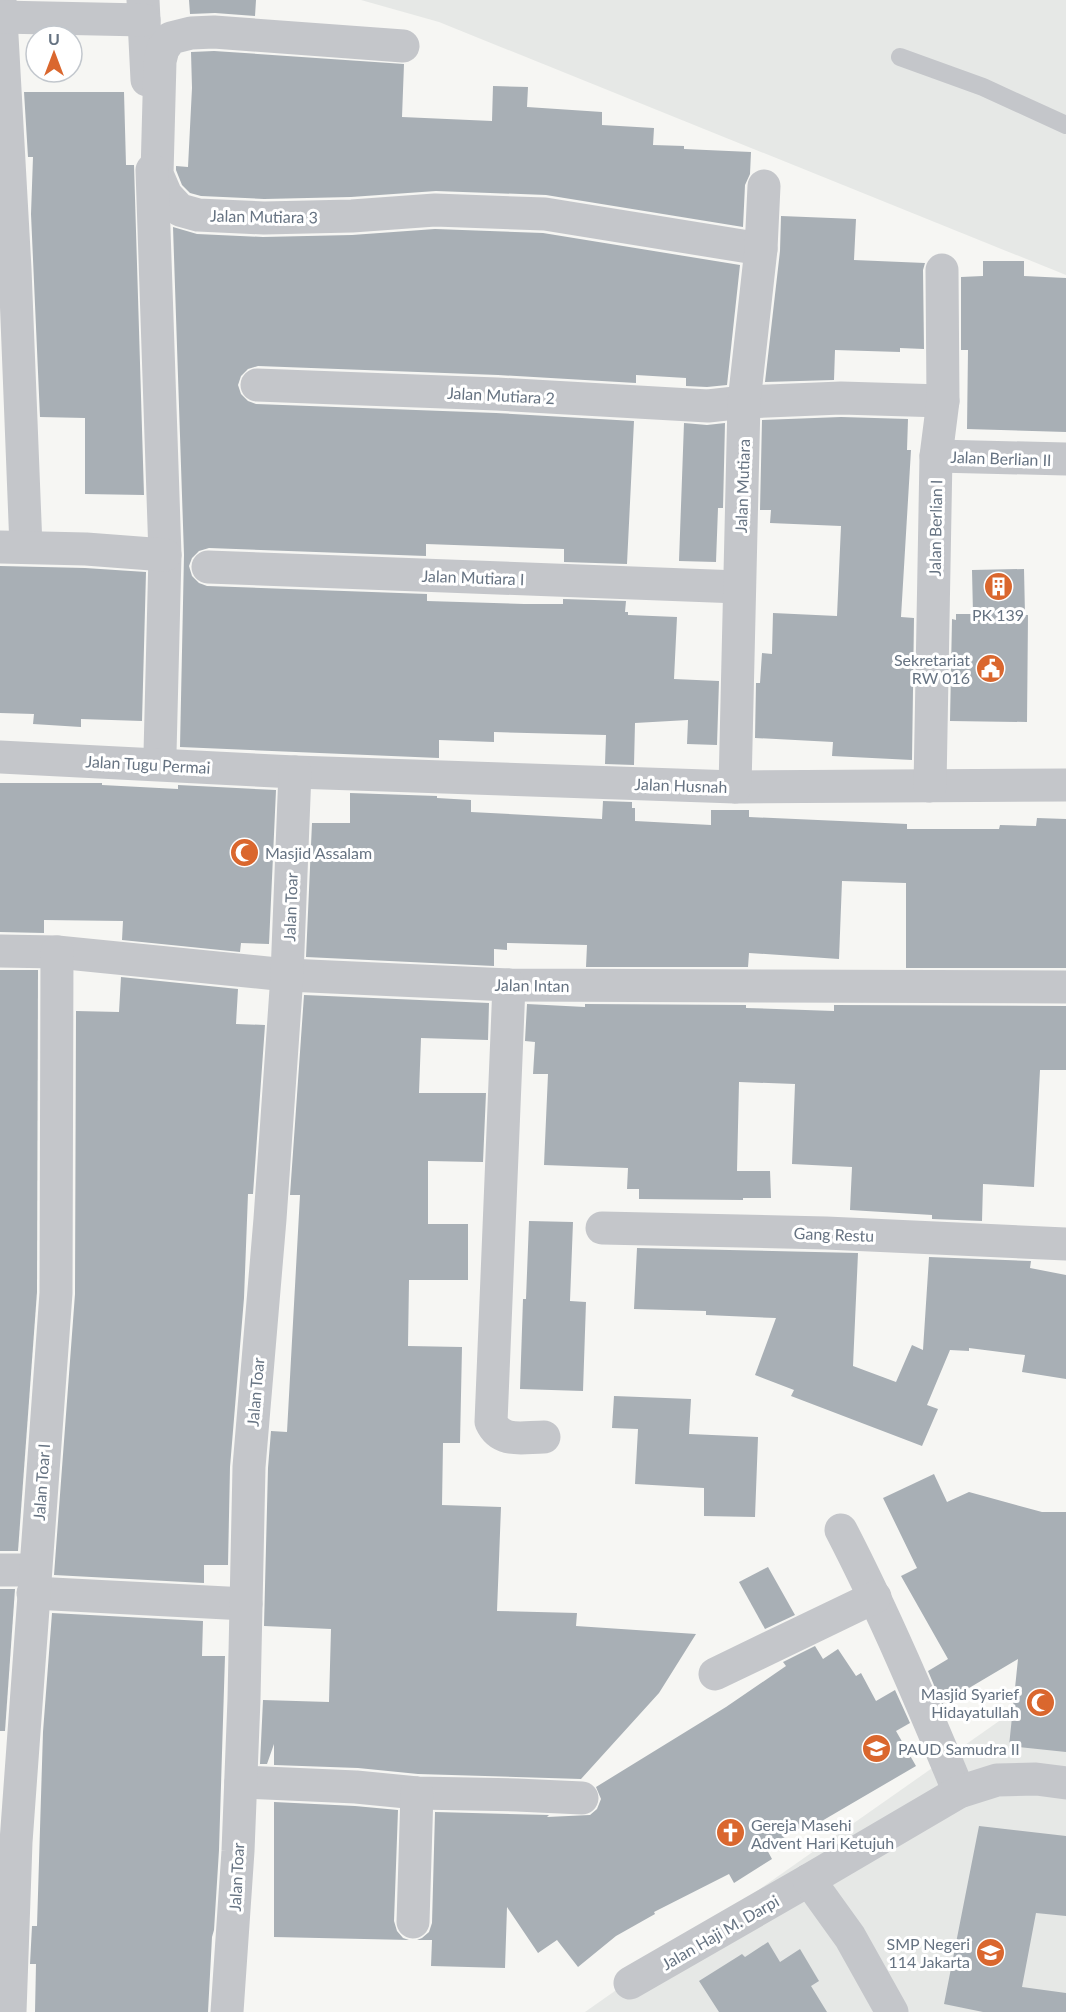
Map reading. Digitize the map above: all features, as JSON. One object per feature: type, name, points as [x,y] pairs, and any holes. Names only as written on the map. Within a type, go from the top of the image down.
[{"type":"street","points":[[160,753],[165,555],[153,207],[143,10],[0,11],[13,547],[165,555]]},
{"type":"street","name":"Jalan Mutiara 3","points":[[404,46],[214,32],[191,33],[171,38],[163,49],[160,61],[158,96],[158,174],[166,195],[180,210],[198,215],[264,218],[352,216],[435,210],[545,214],[761,249]]},
{"type":"street","name":"Jalan Mutiara","points":[[735,787],[744,402],[761,249],[764,186]]},
{"type":"street","name":"Jalan Berlian I","points":[[930,786],[936,456],[943,401],[942,270]]},
{"type":"street","name":"Jalan Mutiara 2","points":[[257,385],[497,394],[708,406],[744,402],[841,398],[943,401]]},
{"type":"street","name":"Jalan Berlian II","points":[[936,456],[1066,459]]},
{"type":"street","name":"Jalan Mutiara I","points":[[208,567],[739,587]]},
{"type":"street","name":"Jalan Tugu Permai","points":[[0,757],[295,772]]},
{"type":"street","name":"Jalan Husnah","points":[[295,772],[735,787],[1066,785]]},
{"type":"street","name":"Jalan Toar","points":[[227,2012],[241,1782],[249,1467],[271,1208],[287,975],[295,772]]},
{"type":"street","name":"Jalan Intan","points":[[0,951],[57,952],[287,975],[509,985],[1066,987]]},
{"type":"street","name":"Jalan Toar I","points":[[10,2012],[16,1842],[56,1293],[57,952]]},
{"type":"street","points":[[509,985],[491,1422],[495,1430],[504,1437],[543,1437]]},
{"type":"street","name":"Gang Restu","points":[[602,1228],[826,1233],[1066,1244]]},
{"type":"street","points":[[841,1530],[910,1673],[959,1792]]},
{"type":"street","points":[[0,1570],[34,1581],[246,1604]]},
{"type":"street","points":[[715,1674],[875,1597]]},
{"type":"street","name":"Jalan Haji M. Darpi","points":[[630,1983],[959,1792],[997,1780],[1036,1779],[1066,1783]]},
{"type":"street","points":[[241,1782],[356,1787],[417,1793],[517,1794],[582,1798]]},
{"type":"street","points":[[413,1922],[417,1793]]},
{"type":"street","points":[[809,1880],[850,1937],[892,2012]]},
{"type":"lane","points":[[900,57],[982,87],[1066,125]]},
{"type":"shaded area","points":[[361,0],[1066,0],[1066,275],[439,22]]},
{"type":"shaded area","points":[[1066,1674],[1066,2012],[585,2012]]},
{"type":"building","points":[[189,0],[256,0],[255,16],[190,14]]},
{"type":"building","points":[[214,51],[404,64],[402,117],[492,121],[493,86],[528,87],[527,107],[602,112],[602,125],[654,128],[653,145],[751,152],[750,174],[745,185],[743,227],[546,195],[436,191],[351,197],[264,199],[201,196],[190,193],[182,185],[176,166],[188,167],[192,88],[191,52]]},
{"type":"building","points":[[24,92],[124,92],[126,165],[134,165],[144,495],[85,494],[85,418],[40,417],[31,214],[33,157],[28,157]]},
{"type":"building","points":[[781,216],[856,219],[854,260],[925,263],[923,270],[924,349],[900,348],[900,352],[835,350],[834,380],[765,382],[780,251]]},
{"type":"building","points":[[173,227],[197,234],[263,237],[352,235],[435,229],[543,233],[740,265],[727,385],[686,386],[686,378],[636,375],[636,383],[258,366],[248,369],[241,376],[238,385],[241,394],[248,401],[256,404],[634,421],[627,564],[564,562],[564,549],[426,544],[426,556],[209,548],[199,551],[192,558],[189,566],[192,576],[199,583],[207,586],[427,594],[427,601],[563,604],[563,599],[626,601],[625,612],[628,612],[628,615],[677,617],[674,679],[719,681],[717,745],[687,744],[688,720],[635,723],[634,765],[605,764],[606,735],[494,732],[494,742],[439,740],[439,758],[180,747],[184,555]]},
{"type":"building","points":[[983,261],[1024,261],[1024,276],[1066,278],[1066,432],[967,429],[968,350],[961,350],[961,277],[983,276]]},
{"type":"building","points":[[841,417],[908,419],[907,450],[911,450],[901,617],[914,618],[912,760],[832,756],[833,742],[755,738],[756,683],[760,683],[762,653],[772,654],[773,613],[837,616],[841,526],[770,523],[771,510],[760,510],[762,420]]},
{"type":"building","points":[[684,423],[707,425],[725,423],[723,508],[718,508],[716,562],[679,561]]},
{"type":"building","points":[[0,566],[146,572],[142,721],[81,719],[81,727],[33,724],[34,714],[0,713]]},
{"type":"building","name":"Sekretariat RW 016","points":[[1024,569],[1025,615],[1028,615],[1027,722],[950,721],[952,619],[956,620],[956,614],[973,614],[972,570]]},
{"type":"building","points":[[0,783],[102,783],[102,785],[178,789],[178,785],[276,790],[269,944],[241,943],[240,952],[122,940],[123,921],[44,920],[44,933],[0,932]]},
{"type":"building","points":[[350,793],[437,796],[437,798],[471,800],[471,812],[602,819],[603,801],[632,802],[632,808],[635,808],[635,821],[711,825],[711,810],[749,810],[749,817],[907,824],[907,829],[999,829],[1000,825],[1036,826],[1037,818],[1066,819],[1066,968],[906,968],[906,883],[842,881],[839,959],[749,953],[748,967],[586,967],[587,945],[507,943],[507,950],[494,949],[494,966],[306,957],[312,823],[350,823]]},
{"type":"building","points":[[0,970],[38,970],[37,1292],[18,1551],[0,1551]]},
{"type":"building","points":[[121,977],[238,989],[236,1024],[265,1025],[253,1194],[248,1194],[244,1298],[230,1467],[228,1565],[204,1565],[204,1583],[54,1575],[75,1294],[76,1011],[119,1012]]},
{"type":"building","points":[[304,995],[489,1003],[488,1040],[421,1038],[419,1093],[486,1093],[483,1162],[428,1161],[428,1224],[468,1224],[468,1280],[409,1280],[408,1346],[462,1347],[460,1443],[443,1443],[442,1505],[501,1507],[497,1611],[577,1613],[576,1626],[696,1634],[659,1693],[581,1779],[418,1774],[358,1768],[274,1765],[274,1744],[267,1764],[260,1764],[263,1700],[329,1702],[331,1629],[264,1626],[271,1431],[287,1432],[300,1195],[290,1195]]},
{"type":"building","points":[[527,1004],[585,1007],[585,1004],[746,1005],[746,1008],[834,1011],[834,1005],[1066,1006],[1066,1070],[1040,1070],[1034,1187],[983,1184],[982,1221],[932,1219],[932,1215],[850,1210],[852,1167],[792,1164],[795,1084],[739,1082],[737,1171],[770,1171],[771,1198],[639,1199],[639,1189],[627,1189],[628,1168],[544,1165],[548,1074],[533,1074],[535,1042],[525,1041]]},
{"type":"building","points":[[529,1221],[573,1222],[570,1301],[586,1302],[583,1391],[520,1389],[523,1299],[526,1299]]},
{"type":"building","points":[[637,1248],[858,1253],[853,1366],[896,1382],[912,1345],[923,1350],[929,1257],[1031,1261],[1030,1268],[1066,1275],[1066,1379],[1022,1372],[1025,1355],[969,1348],[969,1351],[950,1350],[927,1405],[938,1409],[922,1446],[791,1396],[794,1390],[755,1375],[776,1318],[706,1315],[706,1311],[634,1309]]},
{"type":"building","points":[[614,1396],[691,1399],[689,1434],[758,1437],[755,1517],[704,1516],[704,1488],[635,1484],[638,1429],[612,1428]]},
{"type":"building","points":[[934,1474],[947,1502],[969,1492],[1042,1512],[1066,1512],[1066,1752],[1009,1746],[1018,1659],[942,1704],[928,1671],[948,1659],[901,1576],[917,1568],[883,1498]]},
{"type":"building","points":[[768,1567],[795,1615],[765,1629],[739,1582]]},
{"type":"building","points":[[0,1589],[15,1589],[5,1731],[0,1731]]},
{"type":"building","points":[[52,1613],[203,1621],[202,1656],[225,1656],[219,1850],[208,2012],[35,2012],[36,1964],[30,1964],[32,1926],[37,1926],[43,1732]]},
{"type":"building","points":[[815,1646],[823,1659],[838,1649],[856,1676],[861,1673],[876,1701],[895,1690],[910,1723],[896,1731],[916,1766],[815,1825],[812,1821],[766,1848],[772,1859],[734,1883],[729,1874],[654,1912],[655,1914],[616,1936],[578,1967],[557,1940],[538,1953],[507,1907],[505,1968],[431,1966],[432,1940],[417,1940],[429,1932],[432,1923],[435,1812],[549,1815],[547,1817],[590,1815],[597,1809],[601,1799],[596,1787],[726,1707],[786,1666],[783,1662]]},
{"type":"building","points":[[274,1802],[398,1810],[394,1921],[397,1931],[403,1938],[409,1940],[274,1937]]},
{"type":"building","name":"SMP Negeri 114 Jakarta","points":[[979,1826],[1066,1836],[1066,1916],[1036,1913],[1022,1987],[1066,1993],[1066,2012],[983,2012],[944,2004]]},
{"type":"building","points":[[768,1942],[780,1962],[800,1949],[819,1981],[811,1986],[827,2012],[719,2012],[699,1981],[742,1954],[745,1957]]},
{"type":"place","name":"PK 139","points":[[998,586]]},
{"type":"place","name":"Sekretariat RW 016","points":[[991,668]]},
{"type":"place","name":"Masjid Assalam","points":[[244,852]]},
{"type":"place","name":"Masjid Syarief Hidayatullah","points":[[1040,1702]]},
{"type":"place","name":"PAUD Samudra II","points":[[877,1748]]},
{"type":"place","name":"Gereja Masehi Advent Hari Ketujuh","points":[[730,1833]]},
{"type":"place","name":"SMP Negeri 114 Jakarta","points":[[991,1952]]}]
